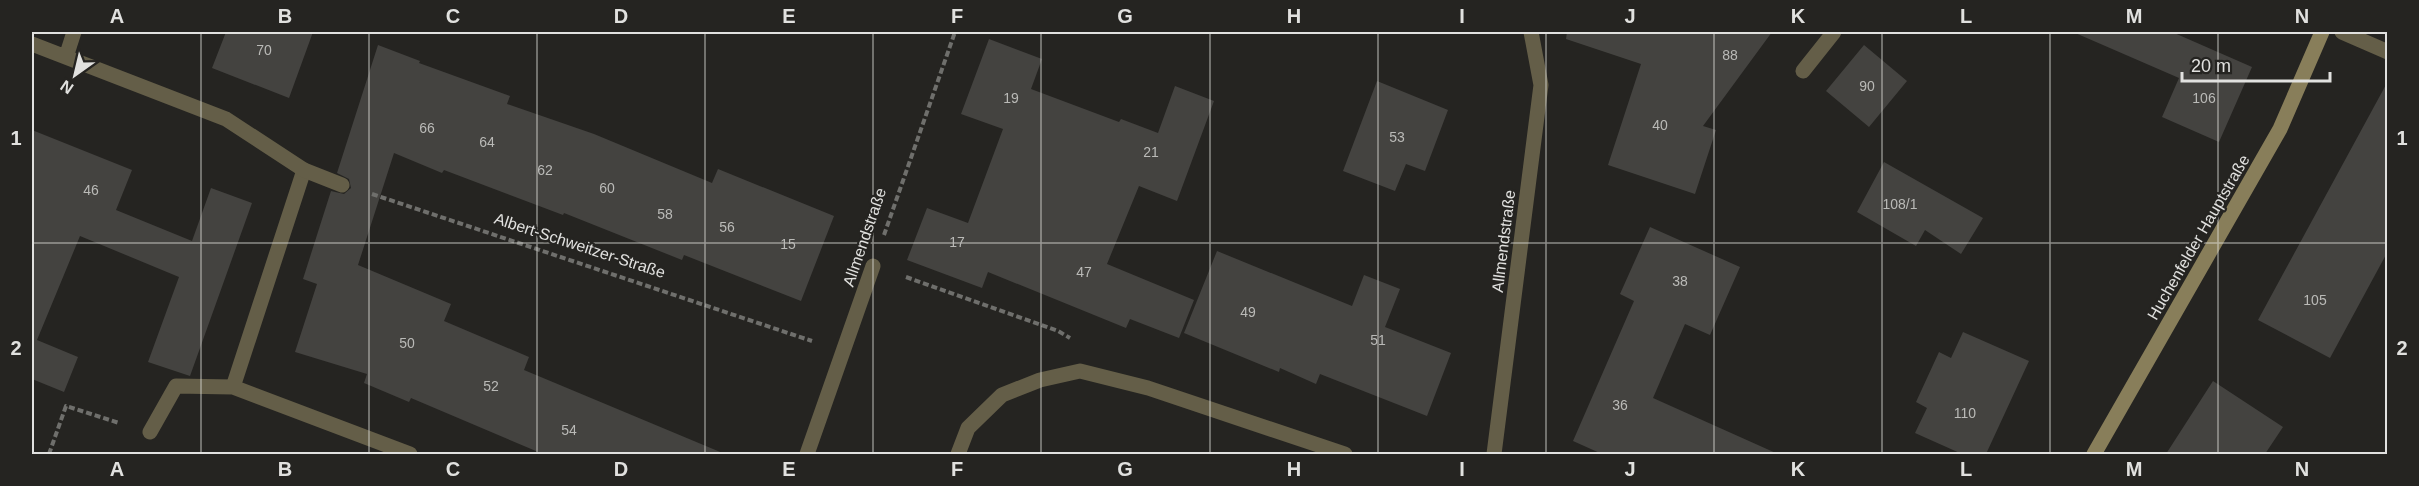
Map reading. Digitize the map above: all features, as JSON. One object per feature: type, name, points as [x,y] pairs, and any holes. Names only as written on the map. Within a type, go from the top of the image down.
[{"type":"main road","name":"Huchenfelder Hauptstraße","points":[[2094,454],[2280,129],[2322,32]]},
{"type":"street","points":[[66,57],[74,32]]},
{"type":"street","name":"Allmendstraße","points":[[1494,454],[1541,85],[1531,32]]},
{"type":"street","points":[[1803,71],[1834,32]]},
{"type":"street","points":[[2343,32],[2388,52]]},
{"type":"street","points":[[32,44],[226,119],[304,170],[342,185]]},
{"type":"street","points":[[233,387],[304,170]]},
{"type":"street","name":"Allmendstraße","points":[[807,454],[873,266]]},
{"type":"street","points":[[958,454],[968,428],[1002,395],[1040,380],[1080,371],[1148,388],[1345,454]]},
{"type":"street","points":[[150,432],[176,386],[233,387],[410,454]]},
{"type":"path","name":"Allmendstraße","points":[[873,266],[955,32]]},
{"type":"path","name":"Albert-Schweitzer-Straße","points":[[342,185],[844,352]]},
{"type":"path","points":[[873,266],[1058,331],[1078,344]]},
{"type":"path","points":[[49,454],[66,406],[150,432]]},
{"type":"building","points":[[226,32],[313,32],[289,98],[212,68]]},
{"type":"building","points":[[1567,32],[1772,32],[1703,126],[1716,130],[1695,194],[1608,165],[1641,64],[1566,39]]},
{"type":"building","points":[[2073,32],[2172,32],[2252,67],[2219,142],[2162,117],[2179,78]]},
{"type":"building","points":[[989,39],[1042,59],[1031,89],[1119,122],[1121,119],[1158,133],[1175,86],[1214,101],[1177,201],[1139,186],[1107,264],[1194,300],[1179,338],[1130,319],[1126,328],[988,272],[982,288],[907,260],[927,208],[968,223],[1003,129],[961,114]]},
{"type":"building","points":[[378,45],[420,61],[419,63],[510,96],[507,104],[594,134],[712,183],[718,169],[834,216],[801,301],[684,255],[682,260],[564,213],[563,215],[444,170],[442,173],[394,153],[358,265],[451,304],[444,321],[529,357],[524,370],[725,454],[543,454],[411,398],[409,402],[364,383],[367,374],[295,352],[317,284],[303,279],[331,191],[344,194],[351,188],[349,179],[337,173]]},
{"type":"building","points":[[1864,45],[1907,81],[1869,127],[1826,91]]},
{"type":"building","points":[[1377,81],[1448,110],[1425,171],[1406,164],[1395,191],[1343,171]]},
{"type":"building","points":[[2388,81],[2388,251],[2330,358],[2258,320]]},
{"type":"building","points":[[32,130],[132,170],[116,210],[192,241],[211,188],[252,203],[190,376],[148,362],[179,277],[80,236],[37,340],[78,357],[64,392],[32,379]]},
{"type":"building","points":[[1884,162],[1983,218],[1961,254],[1925,230],[1916,246],[1857,212]]},
{"type":"building","points":[[1650,227],[1740,267],[1710,335],[1685,324],[1653,398],[1778,454],[1602,454],[1573,441],[1634,301],[1620,294]]},
{"type":"building","points":[[1217,251],[1352,306],[1364,275],[1400,289],[1385,327],[1451,353],[1427,416],[1320,374],[1316,384],[1280,368],[1279,372],[1184,333]]},
{"type":"building","points":[[1963,332],[2029,361],[1986,454],[1962,454],[1915,433],[1927,408],[1916,402],[1939,352],[1951,358]]},
{"type":"building","points":[[2213,381],[2283,427],[2265,454],[2166,454]]}]
